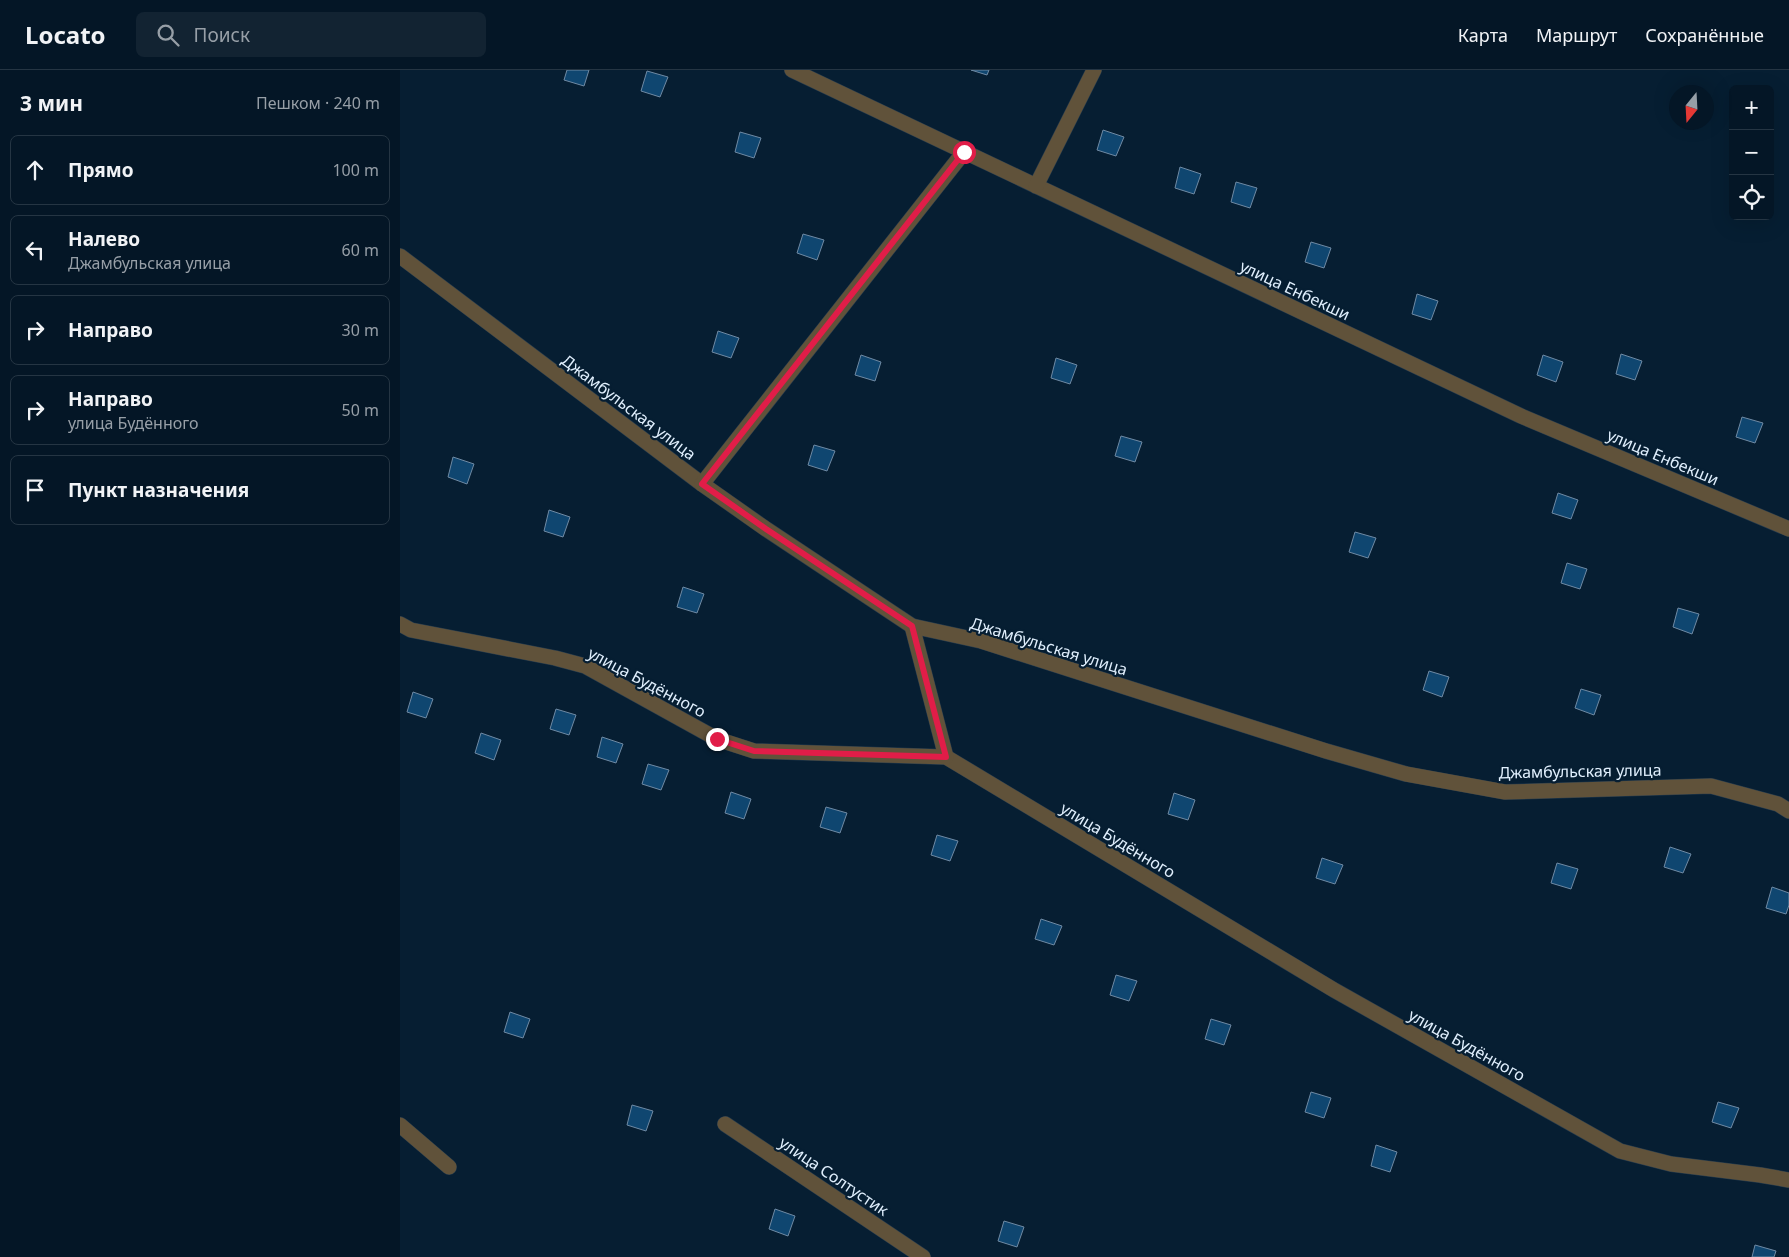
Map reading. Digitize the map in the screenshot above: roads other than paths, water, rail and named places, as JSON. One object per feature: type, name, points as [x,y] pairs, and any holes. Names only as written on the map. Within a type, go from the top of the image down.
[{"type":"street","name":"улица Енбекши","points":[[792,70],[1521,416],[1789,529]]},
{"type":"street","points":[[1036,186],[1094,70]]},
{"type":"street","points":[[702,484],[964,152]]},
{"type":"street","name":"Джамбульская улица","points":[[400,256],[702,484],[912,626],[981,641],[1326,751],[1406,774],[1504,792],[1711,786],[1778,804],[1789,811]]},
{"type":"street","name":"улица Будённого","points":[[400,624],[411,630],[555,658],[585,666],[717,739],[754,751],[946,757],[1334,990],[1620,1151],[1671,1164],[1789,1180]]},
{"type":"street","points":[[912,626],[946,757]]},
{"type":"street","name":"улица Солтустик","points":[[725,1124],[923,1257]]},
{"type":"street","points":[[400,1125],[449,1168]]}]
